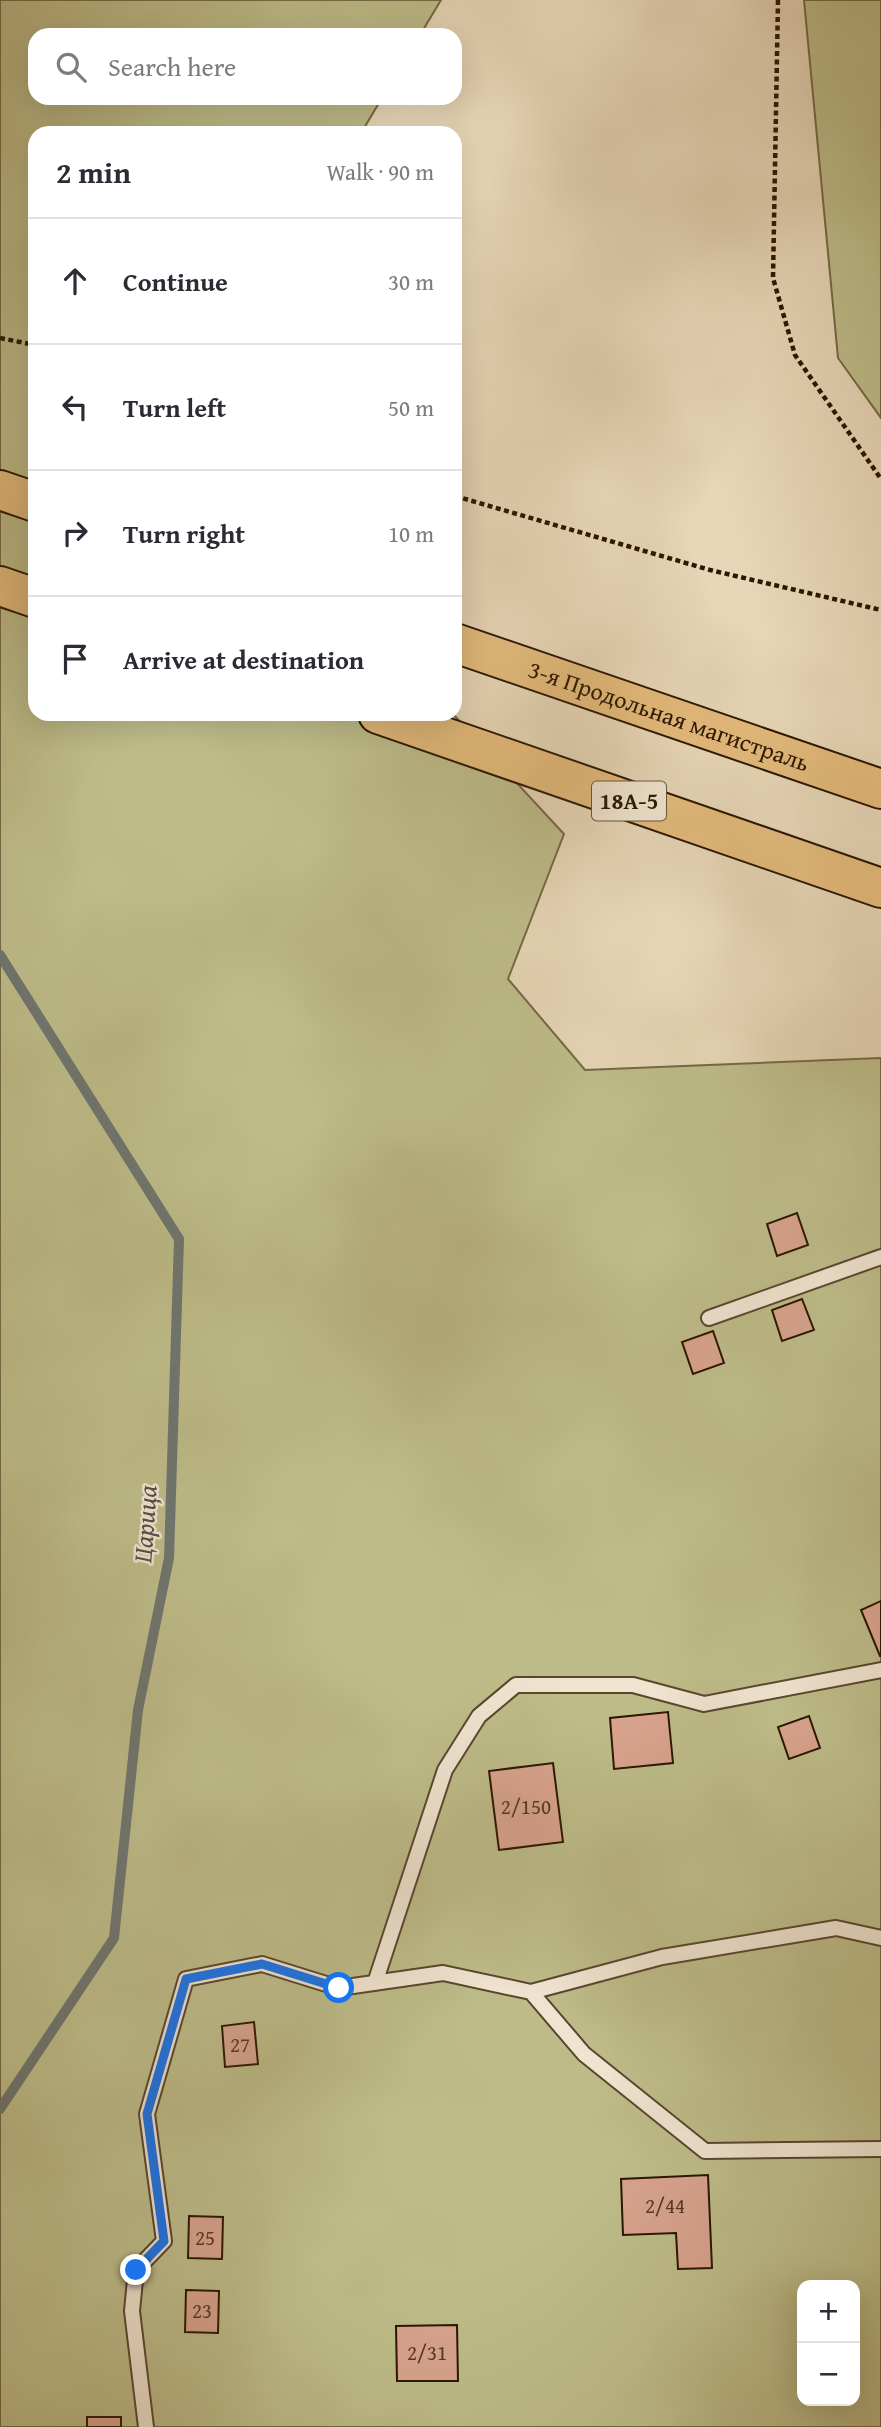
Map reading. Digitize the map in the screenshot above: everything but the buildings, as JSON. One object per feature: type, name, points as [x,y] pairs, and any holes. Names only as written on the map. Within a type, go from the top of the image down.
[{"type":"highway","points":[[0,490],[28,500]]},
{"type":"highway","points":[[0,586],[28,596]]},
{"type":"highway","name":"3-я Продольная магистраль","points":[[462,645],[881,789]]},
{"type":"highway","name":"18А-5","points":[[398,721],[881,888]]},
{"type":"lane","points":[[709,1318],[881,1256]]},
{"type":"lane","points":[[375,1983],[445,1770],[478,1716],[516,1685],[633,1685],[704,1704],[881,1671]]},
{"type":"lane","points":[[146,2427],[132,2311],[136,2270],[164,2241],[147,2114],[186,1979],[262,1964],[339,1988],[443,1973],[531,1992],[662,1957],[836,1928],[881,1938]]},
{"type":"lane","points":[[531,1992],[584,2054],[705,2151],[881,2149]]},
{"type":"path","points":[[778,0],[773,278],[795,355],[881,479]]},
{"type":"path","points":[[0,338],[28,344]]},
{"type":"path","points":[[462,498],[710,570],[881,610]]},
{"type":"shaded area","points":[[0,0],[441,0],[424,28],[28,28],[28,105],[378,105],[365,126],[28,126],[28,721],[459,721],[564,834],[508,979],[585,1070],[881,1058],[881,2427],[0,2427]]},
{"type":"shaded area","points":[[804,0],[881,0],[881,418],[838,358]]},
{"type":"waterway","name":"Царица","points":[[0,955],[179,1239],[169,1558],[138,1710],[114,1938],[0,2109]]},
{"type":"route","points":[[136,2270],[164,2241],[147,2114],[186,1979],[262,1964],[339,1988]]}]
